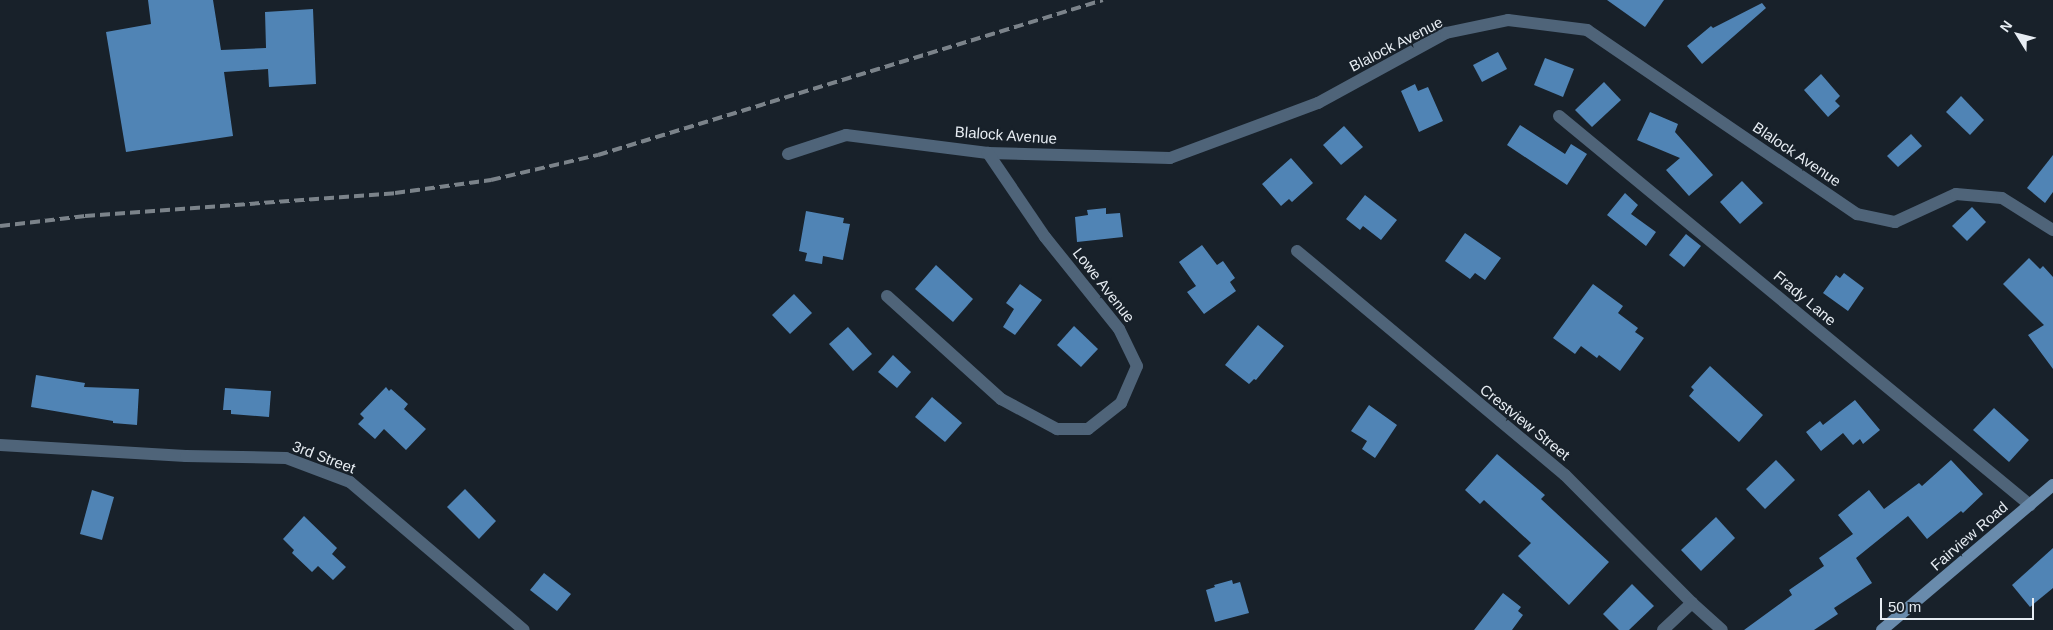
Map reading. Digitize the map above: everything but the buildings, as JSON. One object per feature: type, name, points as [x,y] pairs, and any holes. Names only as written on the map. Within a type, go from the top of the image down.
[{"type":"main road","name":"Fairview Road","points":[[1882,630],[2053,485]]},
{"type":"street","name":"Blalock Avenue","points":[[788,154],[846,135],[988,153],[1170,158],[1318,103],[1446,33],[1508,20],[1587,30],[1857,214],[1895,222],[1956,194],[2002,198],[2053,230]]},
{"type":"street","name":"Frady Lane","points":[[1559,116],[2030,505]]},
{"type":"street","name":"Lowe Avenue","points":[[886,296],[1000,399],[1057,429],[1088,429],[1121,403],[1137,366],[1120,329],[1045,236],[988,153]]},
{"type":"street","name":"Crestview Street","points":[[1297,252],[1565,475],[1692,603],[1722,630]]},
{"type":"street","name":"3rd Street","points":[[0,445],[186,456],[286,458],[350,482],[524,630]]},
{"type":"street","points":[[1663,630],[1692,603]]},
{"type":"railway","points":[[0,226],[85,216],[395,193],[491,180],[598,155],[1103,0]]}]
